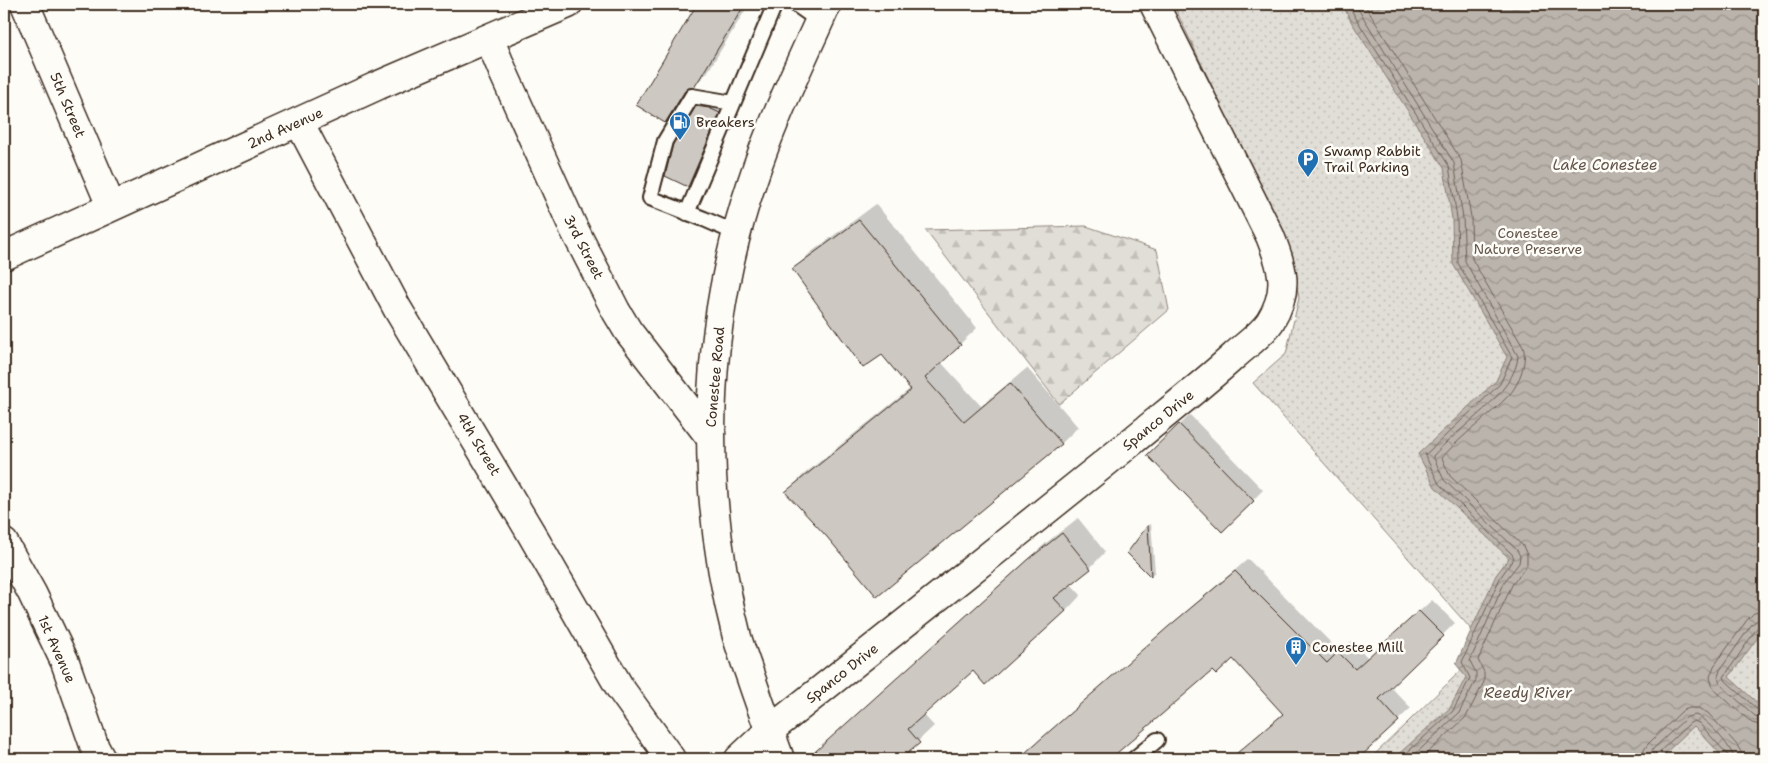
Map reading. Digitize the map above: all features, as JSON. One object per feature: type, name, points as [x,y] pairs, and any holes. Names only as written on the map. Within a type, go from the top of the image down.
[{"type":"street","points":[[4,8],[13,4]]},
{"type":"street","name":"5th Street","points":[[25,4],[112,206]]},
{"type":"street","name":"2nd Avenue","points":[[4,256],[379,85],[568,4]]},
{"type":"street","name":"Spanco Drive","points":[[769,731],[1211,378],[1261,332],[1277,308],[1282,292],[1282,265],[1270,236],[1154,4]]},
{"type":"street","name":"Conestee Road","points":[[780,759],[737,638],[722,571],[713,496],[710,437],[715,354],[725,283],[736,233],[752,180],[780,109],[823,13]]},
{"type":"street","name":"3rd Street","points":[[489,38],[573,227],[616,311],[628,331],[710,437]]},
{"type":"street","name":"4th Street","points":[[299,122],[397,308],[531,533],[620,688],[670,759]]},
{"type":"street","name":"1st Avenue","points":[[4,543],[32,593],[65,662],[95,748],[101,759]]},
{"type":"street","points":[[739,759],[769,731]]},
{"type":"lane","points":[[687,213],[775,4]]},
{"type":"lane","points":[[795,4],[823,13]]},
{"type":"lane","points":[[733,103],[692,96],[665,141],[650,198],[736,233]]},
{"type":"lane","points":[[1134,759],[1157,740]]},
{"type":"green space","name":"Lake Conestee","points":[[1173,4],[1764,4],[1764,759],[1370,759],[1486,646],[1253,383],[1286,354],[1299,298],[1289,248]]},
{"type":"green space","points":[[1086,226],[1157,250],[1169,310],[1059,404],[925,230]]},
{"type":"water","name":"Lake Conestee","points":[[1342,4],[1764,4],[1764,629],[1729,677],[1764,709],[1764,759],[1725,759],[1694,726],[1659,759],[1393,759],[1450,708],[1466,677],[1456,664],[1496,575],[1509,558],[1435,487],[1418,454],[1496,381],[1507,357],[1453,264],[1452,219],[1444,168],[1352,23]]},
{"type":"building","points":[[697,4],[745,4],[694,88],[689,88],[685,91],[665,123],[636,105]]},
{"type":"building","points":[[696,106],[709,108],[720,113],[688,187],[665,176],[673,144]]},
{"type":"building","points":[[859,220],[961,345],[925,378],[964,422],[1010,383],[1062,444],[877,597],[827,537],[785,492],[911,390],[882,355],[863,368],[792,269]]},
{"type":"building","points":[[1179,424],[1254,501],[1222,532],[1147,455]]},
{"type":"building","points":[[1148,525],[1151,577],[1127,553]]},
{"type":"building","points":[[1062,533],[1091,569],[1054,598],[1066,611],[985,685],[973,671],[908,729],[920,743],[901,759],[807,759],[1029,559]]},
{"type":"building","name":"Conestee Mill","points":[[1235,571],[1327,663],[1338,652],[1355,669],[1419,611],[1444,636],[1379,699],[1399,721],[1358,759],[1230,759],[1283,714],[1233,659],[1216,675],[1212,671],[1110,759],[1018,759],[1168,627]]},
{"type":"place","name":"Breakers","points":[[680,141]]},
{"type":"place","name":"Swamp Rabbit Trail Parking","points":[[1308,178]]},
{"type":"place","name":"Conestee Mill","points":[[1296,666]]},
{"type":"park label","name":"Conestee Nature Preserve","points":[[1528,242]]},
{"type":"water label","name":"Reedy River","points":[[1528,693]]}]
